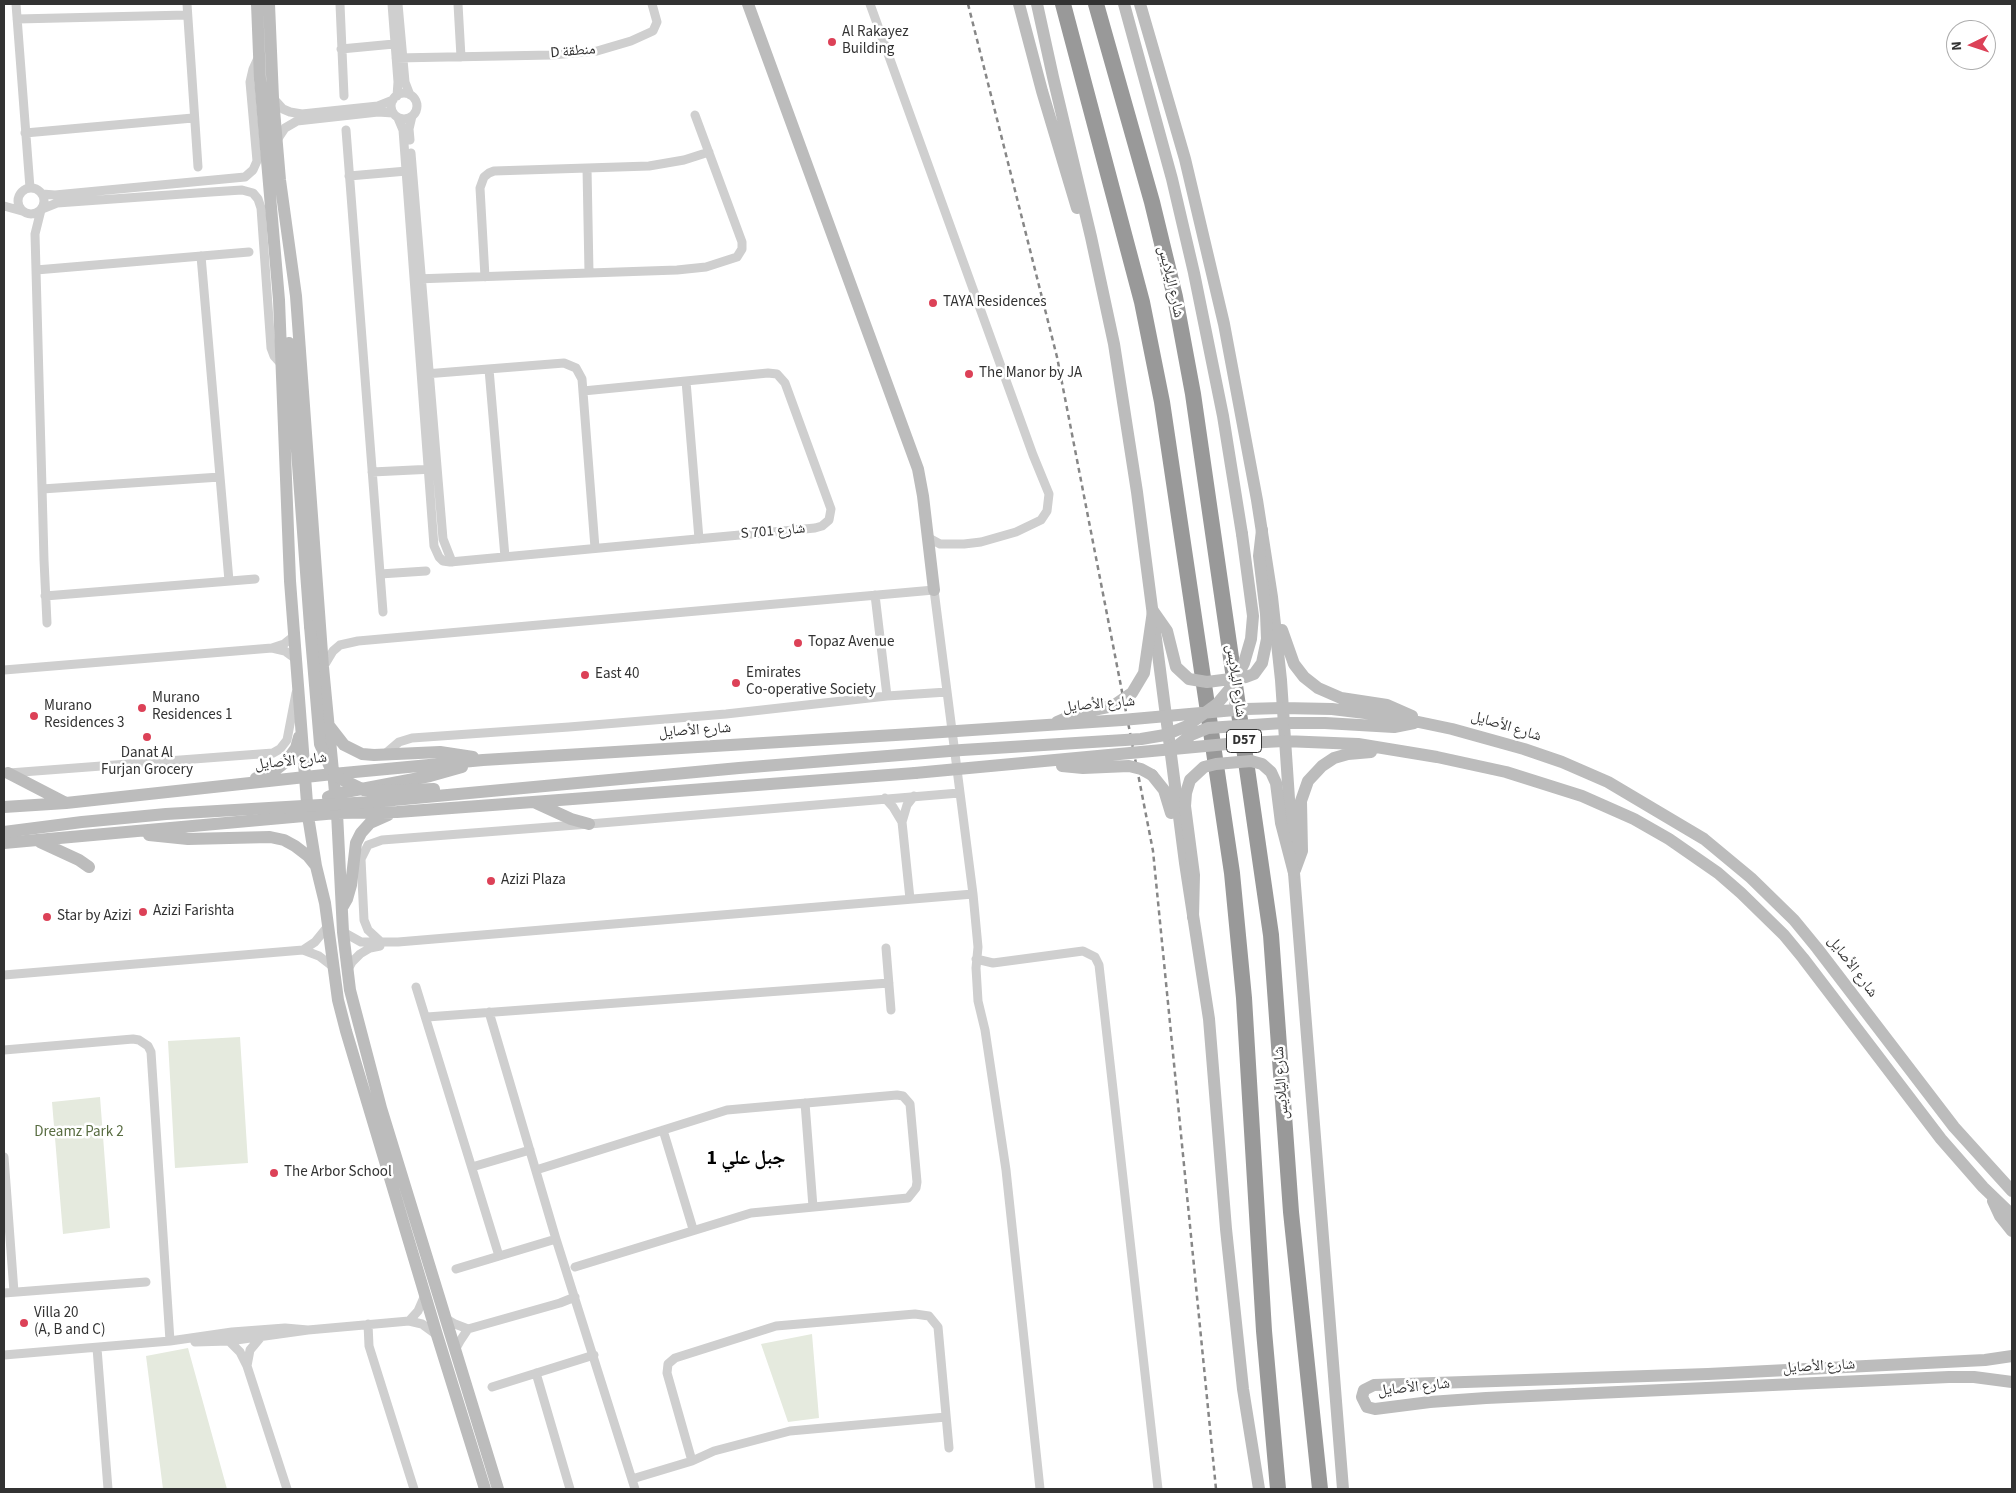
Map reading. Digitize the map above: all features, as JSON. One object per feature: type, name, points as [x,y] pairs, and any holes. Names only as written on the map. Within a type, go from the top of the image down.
[{"type":"highway","name":"شارع اليلايس","points":[[1062,4],[1140,293],[1160,392],[1232,873],[1244,998],[1264,1331],[1278,1489]]},
{"type":"highway","name":"شارع اليلايس","points":[[1096,4],[1152,202],[1175,297],[1194,404],[1271,935],[1291,1212],[1320,1489]]},
{"type":"main road","points":[[257,4],[259,57],[279,300],[290,582],[308,816],[328,926],[338,1000],[362,1086],[485,1489]]},
{"type":"main road","points":[[269,4],[273,98],[296,296],[323,667],[337,813],[347,972],[358,1029],[381,1108],[498,1489]]},
{"type":"main road","points":[[748,4],[918,469],[934,590]]},
{"type":"main road","points":[[1019,4],[1039,83],[1071,191],[1091,237]]},
{"type":"main road","points":[[1037,4],[1114,344],[1153,611],[1185,863],[1213,1054],[1227,1238],[1244,1389],[1259,1489]]},
{"type":"main road","points":[[4,832],[147,816],[372,802],[884,756],[1141,739],[1176,731],[1208,712],[1225,694],[1239,674],[1250,645],[1253,616],[1223,416],[1194,273],[1172,179],[1124,4]]},
{"type":"main road","points":[[1140,4],[1185,159],[1224,324],[1262,530],[1272,597],[1343,1489]]},
{"type":"main road","points":[[279,300],[286,314],[297,474],[320,744],[326,760],[335,773],[348,784],[372,791],[448,789],[478,792]]},
{"type":"main road","points":[[1153,611],[1167,631],[1176,667],[1189,679],[1207,682],[1242,678],[1254,674],[1262,663],[1267,639],[1259,556],[1262,530]]},
{"type":"main road","points":[[1272,597],[1291,657],[1299,671],[1311,683],[1333,696],[1395,707],[1418,721]]},
{"type":"main road","points":[[1050,726],[1078,713],[1113,706],[1132,693],[1141,680],[1146,665],[1153,611]]},
{"type":"main road","name":"شارع الأصايل","points":[[4,807],[66,803],[482,760],[1050,726],[1238,709],[1332,709],[1418,721],[1524,749],[1585,772],[1630,794],[1678,822],[1728,858],[1769,895],[1806,934],[1954,1127],[2012,1191]]},
{"type":"main road","points":[[1171,751],[1192,734],[1208,728],[1283,723],[1333,723],[1394,727],[1418,721]]},
{"type":"main road","points":[[328,723],[337,738],[351,750],[362,754],[440,752],[462,754],[482,760]]},
{"type":"main road","points":[[241,784],[274,771],[288,761],[296,748],[301,728]]},
{"type":"main road","points":[[4,844],[337,813],[397,812],[534,802],[1045,762],[1227,744],[1284,741],[1330,742],[1391,749],[1468,763],[1556,787],[1608,807],[1640,822],[1700,860],[1741,892],[1784,935],[1922,1115],[1992,1196],[2012,1215]]},
{"type":"main road","points":[[1294,873],[1300,862],[1302,851],[1302,801],[1305,788],[1312,776],[1322,766],[1341,756],[1391,749]]},
{"type":"main road","points":[[308,816],[321,802],[335,794],[438,774],[482,760]]},
{"type":"main road","points":[[1193,918],[1194,874],[1186,793],[1190,780],[1204,767],[1251,761],[1262,764],[1271,772],[1276,783],[1283,832],[1294,873]]},
{"type":"main road","points":[[1045,762],[1073,768],[1129,766],[1141,769],[1152,776],[1161,785],[1167,796],[1176,842],[1185,863]]},
{"type":"main road","points":[[6,773],[66,803]]},
{"type":"main road","points":[[534,802],[571,819],[589,824]]},
{"type":"main road","points":[[342,908],[349,892],[353,854],[361,833],[370,823],[397,812]]},
{"type":"main road","points":[[131,832],[188,839],[256,836],[277,839],[295,846],[308,856],[316,866]]},
{"type":"main road","points":[[37,841],[79,860],[89,867]]},
{"type":"main road","points":[[1992,1196],[2000,1216],[2012,1231]]},
{"type":"main road","name":"شارع الأصايل","points":[[2012,1356],[1976,1360],[1727,1373],[1374,1385],[1367,1388],[1362,1397],[1367,1407],[1375,1409],[1477,1398],[1949,1377],[1974,1377],[2012,1382]]},
{"type":"street","points":[[16,4],[30,188]]},
{"type":"street","points":[[187,4],[198,167]]},
{"type":"street","points":[[340,4],[344,96]]},
{"type":"street","points":[[392,4],[394,44],[405,82],[410,95],[417,105],[409,129],[418,279]]},
{"type":"street","points":[[372,472],[433,469],[404,130],[391,107],[398,82],[398,4]]},
{"type":"street","points":[[458,4],[460,56]]},
{"type":"street","name":"D منطقة","points":[[399,58],[575,53],[614,46],[653,31],[657,22],[652,4]]},
{"type":"street","points":[[870,4],[1047,489],[1049,500],[1044,515],[1037,523],[999,538],[946,545],[934,542],[927,537]]},
{"type":"street","points":[[17,19],[187,15]]},
{"type":"street","points":[[341,49],[394,44]]},
{"type":"street","points":[[42,194],[55,195],[245,177],[256,165],[257,157],[250,82],[252,69],[259,57]]},
{"type":"street","points":[[273,98],[283,109],[302,114],[378,106],[403,93],[410,95]]},
{"type":"street","points":[[277,140],[285,128],[297,121],[378,112],[406,119],[412,116]]},
{"type":"street","points":[[418,279],[691,269],[720,263],[739,255],[742,249],[742,242],[695,116]]},
{"type":"street","points":[[25,133],[194,118]]},
{"type":"street","points":[[346,130],[383,612]]},
{"type":"street","points":[[485,277],[480,188],[484,177],[494,171],[649,166],[684,160],[709,152]]},
{"type":"street","points":[[587,168],[589,273]]},
{"type":"street","points":[[350,176],[407,171]]},
{"type":"street","points":[[209,180],[210,192]]},
{"type":"street","points":[[4,205],[23,190],[30,188],[37,189],[42,194],[44,200],[35,234],[47,623]]},
{"type":"street","points":[[4,205],[36,214],[41,209],[57,204],[245,190],[253,193],[258,199],[261,208],[270,343],[274,356],[282,365]]},
{"type":"street","points":[[19,195],[18,205],[24,212],[35,234]]},
{"type":"street","points":[[36,270],[249,252]]},
{"type":"street","points":[[201,256],[229,581]]},
{"type":"street","points":[[426,374],[564,363],[576,368],[580,373],[583,391],[595,548]]},
{"type":"street","points":[[488,369],[504,557]]},
{"type":"street","name":"S 701 شارع","points":[[433,469],[436,552],[444,560],[452,562],[818,528],[829,520],[831,509],[785,383],[780,376],[771,372],[583,391]]},
{"type":"street","points":[[686,381],[700,539]]},
{"type":"street","points":[[42,489],[220,476]]},
{"type":"street","points":[[380,574],[426,571]]},
{"type":"street","points":[[46,596],[255,579]]},
{"type":"street","points":[[323,667],[327,659],[340,645],[358,641],[934,590],[973,894],[978,948],[976,959],[978,1001],[985,1030],[1006,1170],[1040,1489]]},
{"type":"street","points":[[875,595],[887,696]]},
{"type":"street","points":[[4,670],[272,648],[284,644],[294,636]]},
{"type":"street","points":[[272,648],[285,652],[296,659]]},
{"type":"street","points":[[6,773],[273,753],[280,749],[287,740],[298,686]]},
{"type":"street","points":[[385,754],[399,742],[412,738],[668,719],[887,696],[947,692]]},
{"type":"street","points":[[381,942],[368,930],[364,920],[361,860],[368,845],[382,840],[959,793]]},
{"type":"street","points":[[910,899],[902,822],[907,805],[914,796]]},
{"type":"street","points":[[885,798],[893,806],[902,822]]},
{"type":"street","points":[[343,932],[348,937],[361,942],[398,942],[973,894]]},
{"type":"street","points":[[303,950],[315,942],[328,926]]},
{"type":"street","points":[[347,972],[356,957],[364,950],[398,942]]},
{"type":"street","points":[[886,948],[891,1010]]},
{"type":"street","points":[[4,975],[303,950],[319,956],[332,966]]},
{"type":"street","points":[[976,959],[993,963],[1083,951],[1095,957],[1100,965],[1158,1489]]},
{"type":"street","points":[[427,1017],[889,983]]},
{"type":"street","points":[[416,987],[427,1017],[498,1256]]},
{"type":"street","points":[[489,1012],[556,1240],[635,1489]]},
{"type":"street","points":[[4,1050],[133,1039],[139,1040],[148,1046],[151,1052],[170,1341]]},
{"type":"street","points":[[536,1170],[727,1110],[897,1095],[902,1096],[910,1104],[916,1188],[908,1198],[751,1213],[693,1229],[575,1267]]},
{"type":"street","points":[[805,1103],[812,1207]]},
{"type":"street","points":[[663,1130],[693,1229]]},
{"type":"street","points":[[472,1167],[530,1150]]},
{"type":"street","points":[[4,1157],[14,1292]]},
{"type":"street","points":[[456,1269],[556,1240]]},
{"type":"street","points":[[4,1293],[146,1282]]},
{"type":"street","points":[[409,1321],[418,1310],[425,1295]]},
{"type":"street","points":[[455,1350],[468,1330],[575,1297]]},
{"type":"street","points":[[692,1460],[667,1373],[668,1364],[675,1358],[776,1326],[915,1314],[929,1316],[938,1327],[948,1448]]},
{"type":"street","points":[[445,1318],[468,1330]]},
{"type":"street","points":[[170,1341],[229,1341],[308,1330],[409,1321],[422,1324],[437,1335]]},
{"type":"street","points":[[368,1324],[369,1346],[414,1489]]},
{"type":"street","points":[[4,1355],[170,1341],[237,1332],[292,1328],[308,1330]]},
{"type":"street","points":[[247,1366],[250,1350],[260,1338]]},
{"type":"street","points":[[229,1341],[240,1352],[247,1366],[287,1489]]},
{"type":"street","points":[[97,1348],[108,1489]]},
{"type":"street","points":[[492,1387],[594,1355]]},
{"type":"street","points":[[536,1373],[570,1489]]},
{"type":"street","points":[[632,1479],[714,1452],[797,1429],[946,1417]]},
{"type":"green space","points":[[240,1037],[248,1163],[175,1168],[168,1041]]},
{"type":"green space","name":"Dreamz Park 2","points":[[100,1097],[110,1228],[63,1234],[52,1102]]},
{"type":"green space","points":[[812,1334],[819,1418],[788,1422],[761,1344]]},
{"type":"green space","points":[[188,1348],[227,1489],[163,1489],[146,1356]]},
{"type":"railway","points":[[968,4],[1057,357],[1153,851],[1216,1489]]},
{"type":"place","name":"Al Rakayez Building","points":[[832,42]]},
{"type":"place","name":"TAYA Residences","points":[[933,303]]},
{"type":"place","name":"The Manor by JA","points":[[969,374]]},
{"type":"place","name":"Topaz Avenue","points":[[798,643]]},
{"type":"place","name":"East 40","points":[[585,675]]},
{"type":"place","name":"Emirates Co-operative Society","points":[[736,683]]},
{"type":"place","name":"Murano Residences 1","points":[[142,708]]},
{"type":"place","name":"Murano Residences 3","points":[[34,716]]},
{"type":"place","name":"Danat Al Furjan Grocery","points":[[147,737]]},
{"type":"place","name":"Azizi Plaza","points":[[491,881]]},
{"type":"place","name":"Azizi Farishta","points":[[143,912]]},
{"type":"place","name":"Star by Azizi","points":[[47,917]]},
{"type":"place","name":"The Arbor School","points":[[274,1173]]},
{"type":"place","name":"Villa 20 (A, B and C)","points":[[24,1323]]},
{"type":"district","name":"جبل علي 1","points":[[746,1160]]}]
